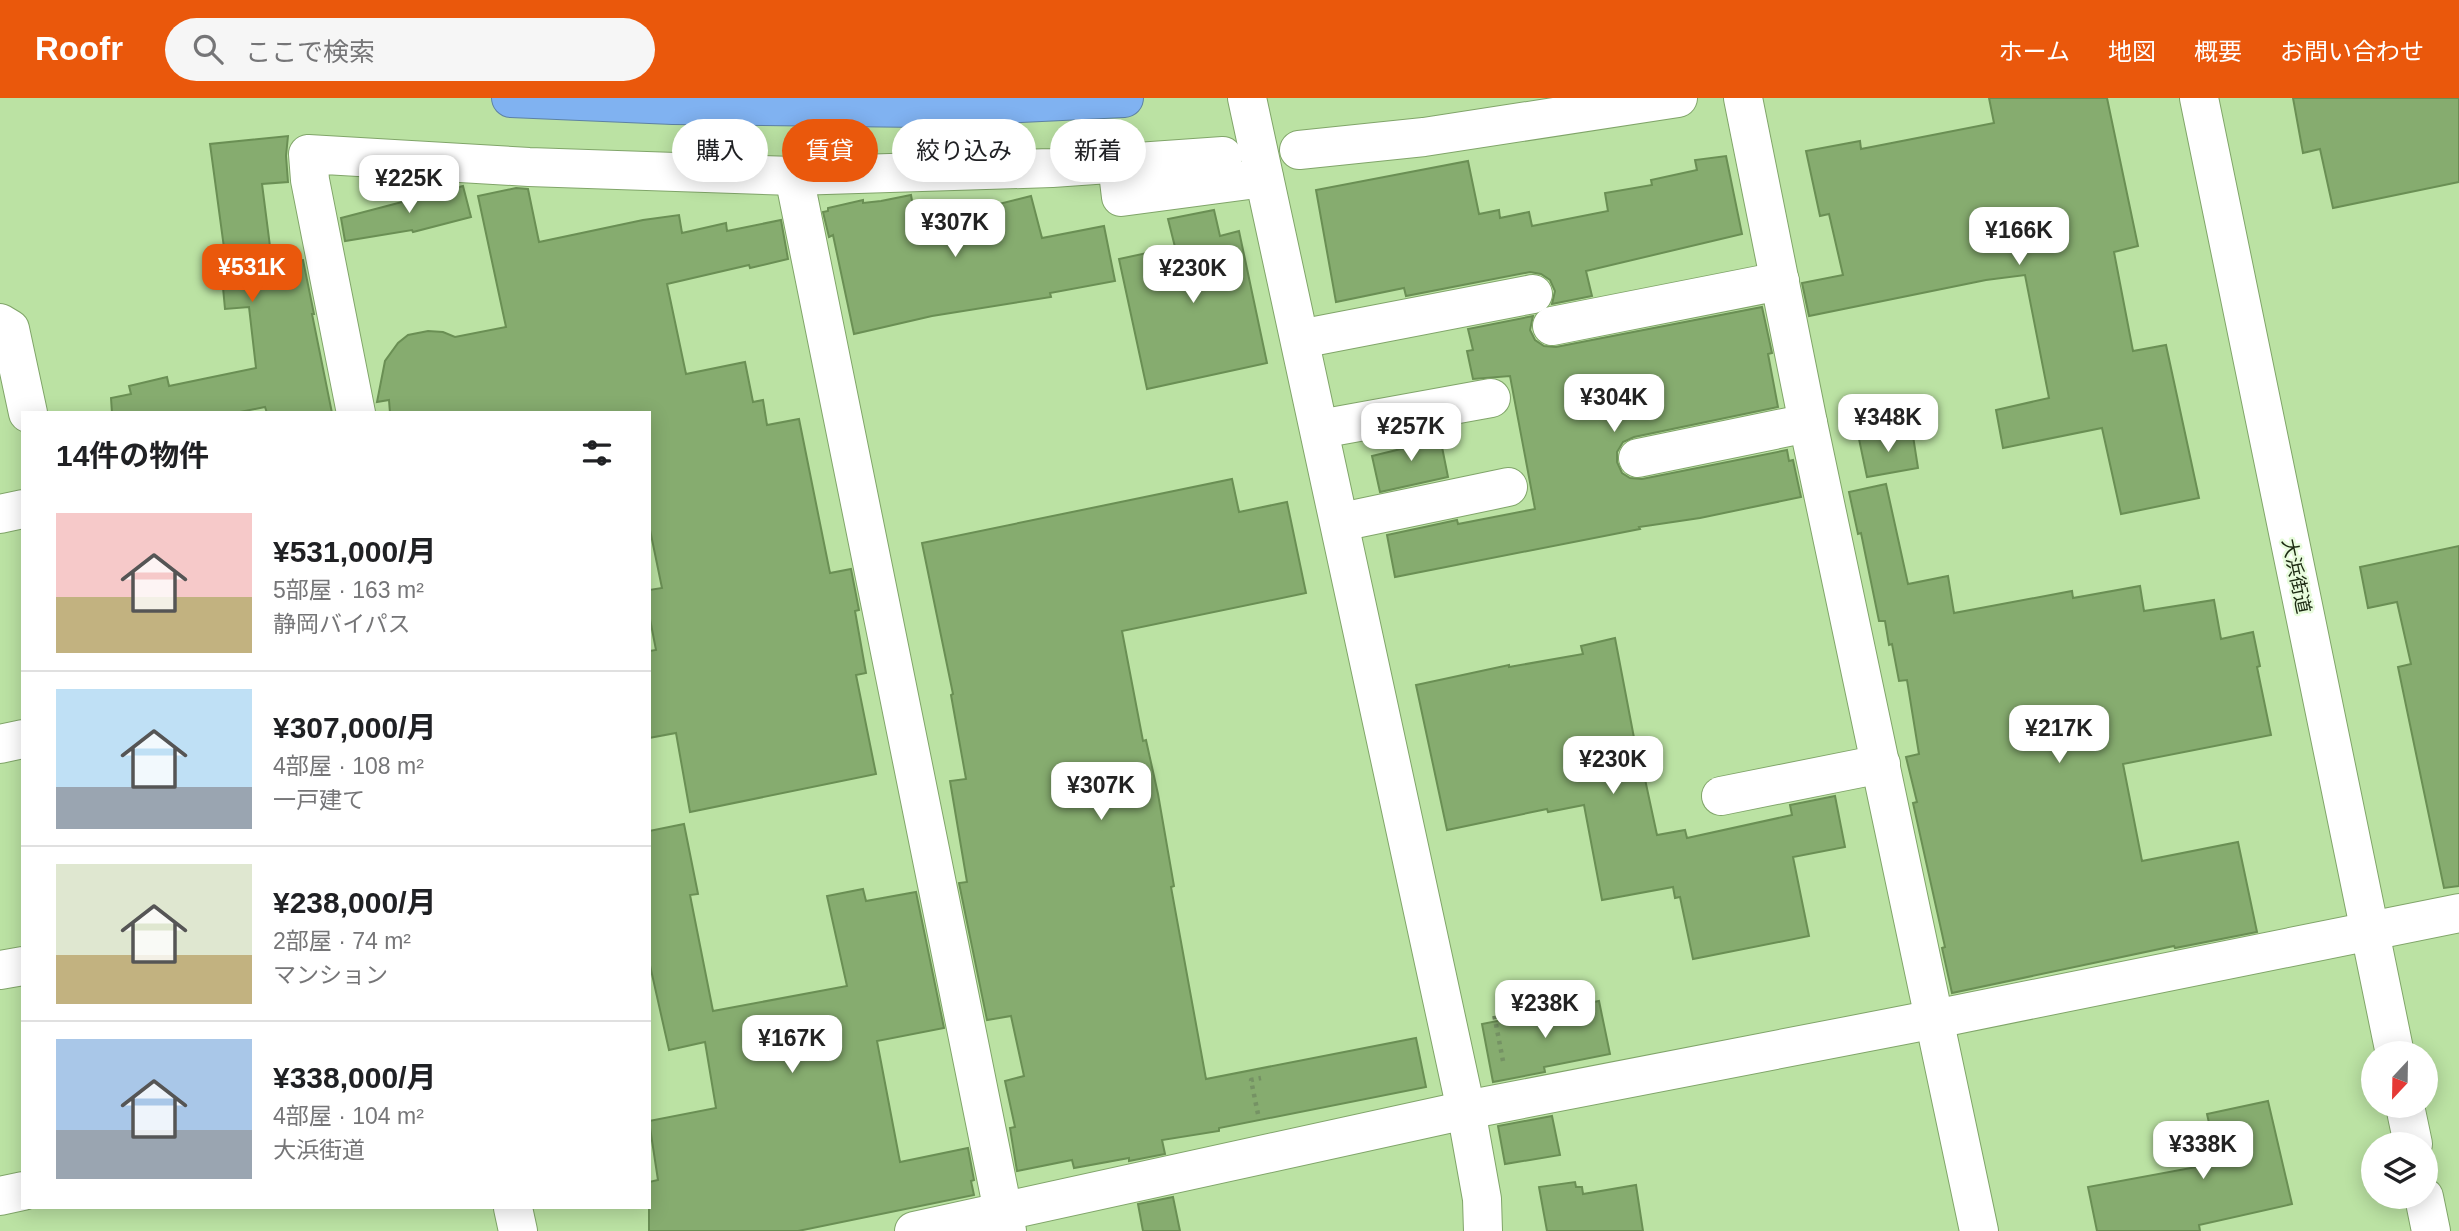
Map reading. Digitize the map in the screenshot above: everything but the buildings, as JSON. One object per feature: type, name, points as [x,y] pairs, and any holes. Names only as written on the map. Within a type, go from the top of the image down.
[{"type":"highway","points":[[511,98],[673,105],[922,108],[1124,98]]},
{"type":"street","points":[[1247,98],[1466,1110],[1482,1199],[1483,1231]]},
{"type":"street","points":[[1299,150],[1424,137],[1678,98]]},
{"type":"street","points":[[1742,98],[1979,1231]]},
{"type":"street","name":"大浜街道","points":[[2199,98],[2392,1041]]},
{"type":"street","points":[[356,411],[310,180],[308,154],[529,167],[782,176]]},
{"type":"street","points":[[1146,162],[1223,156]]},
{"type":"street","points":[[878,173],[1050,168]]},
{"type":"street","points":[[1119,182],[1121,197],[1264,178]]},
{"type":"street","points":[[795,182],[1006,1222]]},
{"type":"street","points":[[1552,326],[1780,281]]},
{"type":"street","points":[[1300,340],[1533,294]]},
{"type":"street","points":[[0,323],[10,329],[28,411]]},
{"type":"street","points":[[1320,429],[1491,398]]},
{"type":"street","points":[[1639,458],[1808,423]]},
{"type":"street","points":[[1340,522],[1508,487]]},
{"type":"street","points":[[0,514],[21,509]]},
{"type":"street","points":[[0,744],[21,739]]},
{"type":"street","points":[[1721,796],[1881,764]]},
{"type":"street","points":[[914,1231],[1006,1222],[1466,1110],[2459,913]]},
{"type":"street","points":[[0,970],[21,966]]},
{"type":"street","points":[[0,1196],[21,1191]]},
{"type":"street","points":[[513,1209],[518,1231]]},
{"type":"street","points":[[2426,1209],[2431,1231]]},
{"type":"path","points":[[1504,1066],[1494,1014],[1583,998],[1584,1004]]},
{"type":"path","points":[[1259,1119],[1251,1080],[1261,1078]]}]
